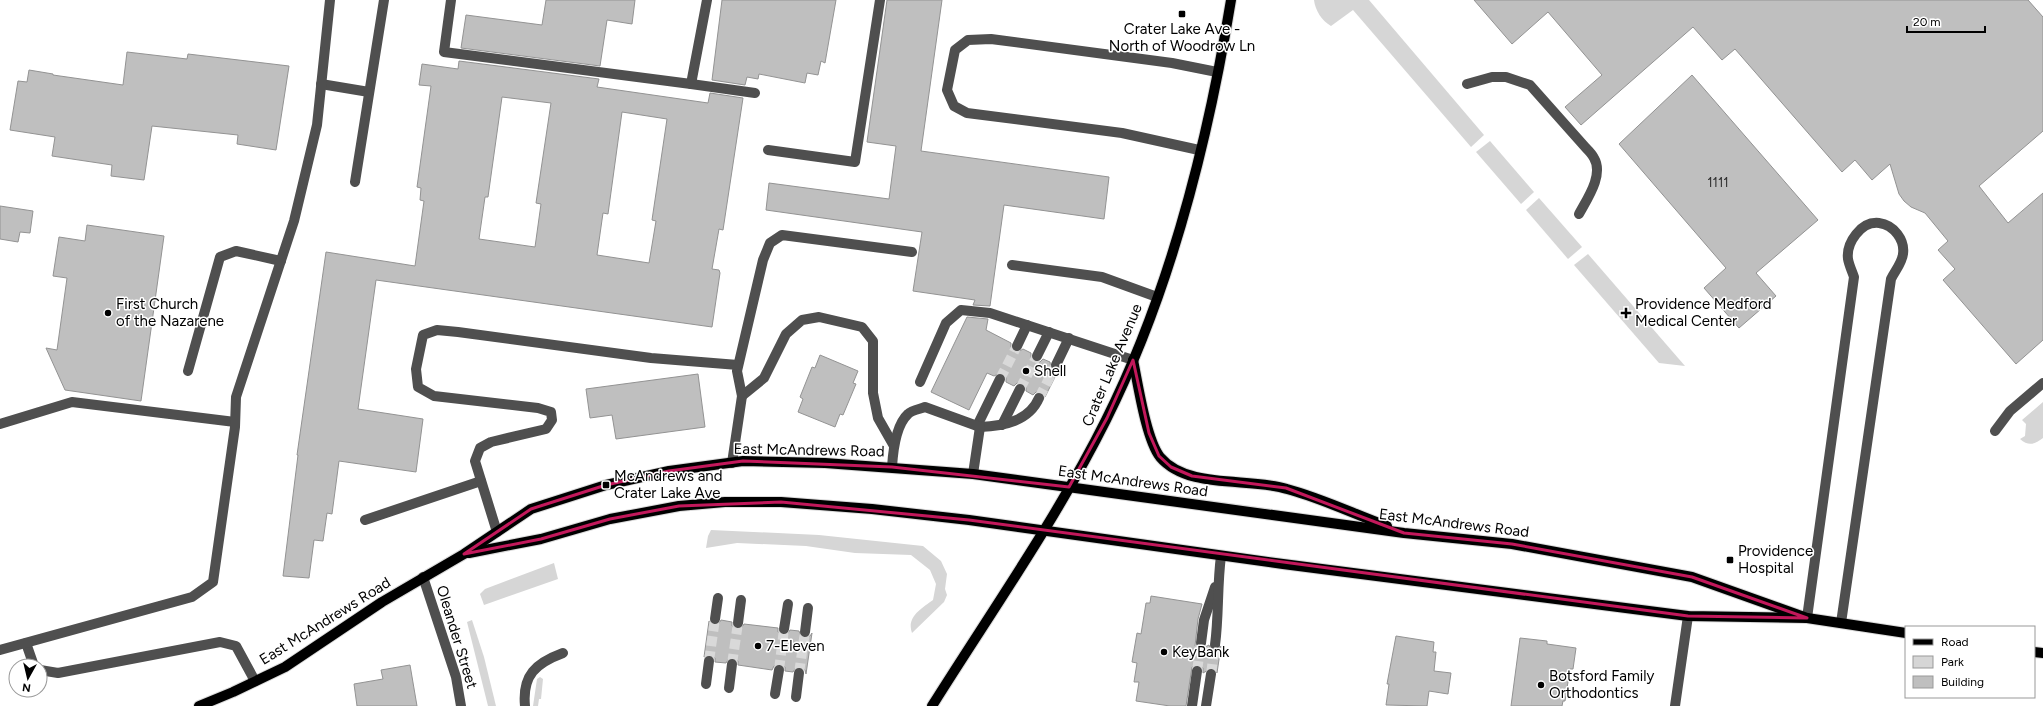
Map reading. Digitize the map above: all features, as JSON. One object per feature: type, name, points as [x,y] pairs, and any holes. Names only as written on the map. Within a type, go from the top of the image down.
[{"type":"main road","name":"Crater Lake Avenue","points":[[932,706],[1069,488],[1104,425],[1133,360],[1180,230],[1217,72],[1231,0]]},
{"type":"main road","points":[[1133,360],[1150,434],[1159,456],[1171,467],[1192,476],[1286,488],[1404,533]]},
{"type":"main road","name":"East McAndrews Road","points":[[199,706],[285,667],[423,577],[464,554],[531,509],[606,485],[670,471],[743,461],[892,467],[973,474],[1404,533],[1512,544],[1692,577],[1807,618]]},
{"type":"main road","name":"East McAndrews Road","points":[[464,554],[541,539],[610,519],[679,506],[725,502],[781,502],[872,509],[1043,530],[1221,556],[1688,616],[1807,618],[1905,633]]},
{"type":"street","points":[[0,650],[192,597],[213,582],[236,422],[236,397],[294,221],[317,125],[330,0]]},
{"type":"street","points":[[355,182],[384,0]]},
{"type":"street","points":[[451,0],[444,52],[756,93]]},
{"type":"street","points":[[691,84],[707,0]]},
{"type":"street","points":[[768,150],[855,162],[880,0]]},
{"type":"street","points":[[1199,150],[1122,133],[967,113],[954,106],[947,90],[954,50],[968,40],[991,39],[1172,64],[1217,72]]},
{"type":"street","points":[[1467,84],[1492,77],[1506,77],[1530,85],[1586,148],[1594,158],[1596,173],[1591,192],[1579,214]]},
{"type":"street","points":[[321,84],[369,92]]},
{"type":"street","points":[[1807,618],[1854,277],[1848,259],[1849,248],[1853,238],[1861,229],[1868,224],[1879,223],[1898,233],[1903,244],[1904,253],[1901,262],[1890,279],[1841,623]]},
{"type":"street","points":[[732,463],[742,396],[737,371],[738,365],[763,260],[770,243],[782,235],[912,252]]},
{"type":"street","points":[[188,371],[220,257],[236,251],[281,261]]},
{"type":"street","points":[[1012,265],[1102,277],[1157,297]]},
{"type":"street","points":[[920,382],[946,323],[961,310],[990,312],[1133,360]]},
{"type":"street","points":[[742,396],[764,378],[786,334],[802,320],[818,317],[862,327],[873,341],[873,393],[878,418],[894,446]]},
{"type":"street","points":[[1016,346],[1027,325]]},
{"type":"street","points":[[497,532],[475,461],[480,448],[491,442],[546,429],[552,420],[550,412],[538,408],[434,396],[418,387],[416,369],[423,335],[437,330],[458,332],[651,358],[738,365]]},
{"type":"street","points":[[1038,356],[1049,332]]},
{"type":"street","points":[[1056,365],[1069,338]]},
{"type":"street","points":[[973,474],[979,427],[1000,379]]},
{"type":"street","points":[[1994,431],[2010,411],[2043,383]]},
{"type":"street","points":[[1002,425],[1020,389]]},
{"type":"street","points":[[892,467],[894,446],[904,420],[909,413],[926,407],[979,427],[1002,425],[1022,418],[1035,408],[1040,398]]},
{"type":"street","points":[[0,424],[72,402],[236,422]]},
{"type":"street","points":[[365,520],[481,482]]},
{"type":"street","points":[[1215,645],[1218,621],[1218,577],[1221,556]]},
{"type":"street","name":"Oleander Street","points":[[423,577],[456,677],[461,706]]},
{"type":"street","points":[[1201,643],[1204,620],[1218,577]]},
{"type":"street","points":[[715,619],[718,598]]},
{"type":"street","points":[[738,623],[741,600]]},
{"type":"street","points":[[784,629],[788,604]]},
{"type":"street","points":[[805,632],[808,608]]},
{"type":"street","points":[[1675,706],[1688,616]]},
{"type":"street","points":[[48,671],[58,673],[220,642],[236,646],[255,681]]},
{"type":"street","points":[[26,643],[31,658]]},
{"type":"street","points":[[525,706],[526,687],[531,672],[545,660],[563,653]]},
{"type":"street","points":[[706,684],[710,661]]},
{"type":"street","points":[[729,688],[732,664]]},
{"type":"street","points":[[775,694],[779,670]]},
{"type":"street","points":[[1192,706],[1197,671]]},
{"type":"street","points":[[796,697],[799,673]]},
{"type":"street","points":[[1206,706],[1211,674]]},
{"type":"highlighted area","points":[[1133,360],[1149,433],[1159,456],[1171,467],[1192,476],[1286,488],[1404,533],[1512,544],[1692,577],[1807,618],[1688,616],[969,520],[781,502],[679,506],[610,519],[541,539],[464,554],[531,509],[606,485],[669,471],[743,461],[892,467],[1069,487],[1107,418]]},
{"type":"green space","points":[[1314,0],[1369,0],[1484,135],[1471,147],[1353,10],[1331,26],[1320,15]]},
{"type":"green space","points":[[1490,141],[1534,192],[1521,204],[1476,152]]},
{"type":"green space","points":[[1539,198],[1582,247],[1568,259],[1526,210]]},
{"type":"green space","points":[[1588,254],[1685,366],[1659,363],[1574,265]]},
{"type":"green space","points":[[2043,402],[2043,438],[2032,444],[2023,442],[2020,439],[2025,436],[2026,424],[2022,420]]},
{"type":"green space","points":[[711,530],[819,535],[923,546],[941,561],[947,574],[945,589],[947,595],[944,602],[912,633],[911,622],[920,610],[933,600],[936,584],[930,570],[911,555],[855,553],[806,546],[737,543],[706,548],[708,536]]},
{"type":"green space","points":[[554,563],[558,579],[484,605],[480,594],[485,589]]},
{"type":"green space","points":[[472,620],[484,657],[496,706],[488,706],[467,622]]},
{"type":"green space","points":[[540,677],[543,679],[541,699],[539,699],[538,706],[533,706],[537,679]]},
{"type":"building","points":[[546,0],[635,0],[632,24],[607,20],[600,66],[461,48],[466,15],[542,25]]},
{"type":"building","points":[[722,0],[836,0],[825,63],[821,61],[818,75],[807,73],[805,83],[759,74],[758,79],[747,77],[745,85],[712,80]]},
{"type":"building","points":[[887,0],[942,0],[921,151],[1109,177],[1104,219],[1004,205],[990,306],[973,305],[975,300],[913,291],[922,232],[766,210],[769,183],[889,199],[896,146],[867,142]]},
{"type":"building","points":[[1474,0],[2028,0],[2043,17],[2043,131],[1979,186],[2008,223],[2043,193],[2043,340],[2016,364],[1943,280],[1955,269],[1938,250],[1948,241],[1925,213],[1911,207],[1904,201],[1899,194],[1890,164],[1872,180],[1855,160],[1842,172],[1735,49],[1722,60],[1693,27],[1581,125],[1565,107],[1602,75],[1548,12],[1512,44]]},
{"type":"building","points":[[127,52],[187,59],[188,54],[289,66],[276,150],[237,144],[238,135],[152,126],[144,180],[111,176],[112,165],[52,156],[55,137],[10,130],[18,81],[27,82],[29,70],[123,85]]},
{"type":"building","points":[[459,61],[599,79],[597,87],[708,103],[710,93],[743,98],[723,230],[719,229],[712,269],[719,270],[720,273],[712,327],[376,280],[358,409],[423,419],[416,472],[339,461],[332,514],[327,513],[323,541],[314,540],[309,578],[283,576],[297,455],[326,252],[415,266],[424,201],[420,200],[421,188],[417,187],[431,86],[419,85],[422,64],[458,69]],"holes":[[[502,97],[551,103],[536,203],[541,204],[535,247],[479,239],[485,197],[488,197]],[[622,112],[667,119],[652,220],[656,221],[649,263],[597,255],[603,213],[608,214]]]},
{"type":"building","points":[[1692,75],[1818,220],[1756,273],[1776,296],[1739,328],[1704,288],[1726,268],[1619,144]]},
{"type":"building","points":[[0,206],[33,211],[30,233],[20,232],[18,242],[0,239]]},
{"type":"building","name":"First Church of the Nazarene","points":[[87,225],[164,236],[141,401],[65,390],[46,348],[57,350],[67,278],[53,276],[59,237],[85,241]]},
{"type":"building","points":[[967,317],[988,319],[986,330],[1011,343],[1011,347],[1014,352],[1018,352],[1023,349],[1031,353],[1031,359],[1034,362],[1040,362],[1043,359],[1050,362],[1051,369],[1058,371],[1045,397],[1042,392],[1036,392],[1033,395],[1026,391],[1026,386],[1023,383],[1017,383],[1014,386],[1006,382],[1006,376],[1000,373],[994,376],[987,373],[969,410],[931,392]]},
{"type":"building","points":[[820,355],[858,371],[853,383],[856,384],[843,415],[840,414],[835,427],[798,412],[803,399],[800,397],[812,367],[815,368]]},
{"type":"building","points":[[698,374],[705,427],[616,439],[612,415],[590,418],[586,389]]},
{"type":"building","name":"KeyBank","points":[[1151,596],[1202,604],[1198,619],[1195,646],[1201,649],[1209,645],[1211,650],[1215,651],[1221,646],[1217,673],[1212,668],[1203,673],[1203,668],[1198,665],[1192,667],[1186,706],[1170,706],[1136,701],[1139,682],[1134,682],[1137,663],[1132,662],[1137,633],[1141,634],[1146,603],[1150,603]]},
{"type":"building","points":[[721,620],[732,622],[732,626],[737,629],[741,629],[744,624],[778,628],[778,632],[783,635],[787,635],[790,630],[799,631],[801,637],[805,638],[810,636],[812,633],[806,674],[805,670],[800,667],[796,667],[793,672],[785,671],[785,667],[780,664],[774,666],[772,670],[738,665],[738,661],[733,658],[729,658],[726,663],[715,662],[715,658],[710,655],[704,657],[709,621],[714,625],[718,625]]},
{"type":"building","points":[[1396,636],[1434,642],[1433,652],[1436,652],[1434,671],[1451,673],[1448,694],[1429,691],[1427,706],[1386,705],[1389,684],[1387,684]]},
{"type":"building","name":"Botsford Family Orthodontics","points":[[1520,638],[1547,641],[1547,644],[1576,648],[1573,669],[1570,669],[1565,701],[1563,701],[1562,706],[1511,706]]},
{"type":"building","points":[[410,665],[417,706],[357,706],[354,684],[383,679],[381,670]]},
{"type":"tunnel","points":[[1000,379],[1017,346]]},
{"type":"tunnel","points":[[1020,389],[1037,356]]},
{"type":"tunnel","points":[[1039,398],[1056,365]]},
{"type":"tunnel","points":[[709,661],[715,619]]},
{"type":"tunnel","points":[[732,664],[738,623]]},
{"type":"tunnel","points":[[779,670],[784,629]]},
{"type":"tunnel","points":[[799,673],[805,632]]},
{"type":"tunnel","points":[[1197,671],[1201,643]]},
{"type":"tunnel","points":[[1211,674],[1215,645]]},
{"type":"place","name":"Crater Lake Ave - North of Woodrow Ln","points":[[1182,14]]},
{"type":"place","name":"First Church of the Nazarene","points":[[108,313]]},
{"type":"place","name":"Providence Medford Medical Center","points":[[1626,313]]},
{"type":"place","name":"Shell","points":[[1026,371]]},
{"type":"place","name":"McAndrews and Crater Lake Ave","points":[[606,485]]},
{"type":"place","name":"Providence Hospital","points":[[1730,560]]},
{"type":"place","name":"7-Eleven","points":[[758,646]]},
{"type":"place","name":"KeyBank","points":[[1164,652]]},
{"type":"place","name":"Botsford Family Orthodontics","points":[[1541,685]]}]
